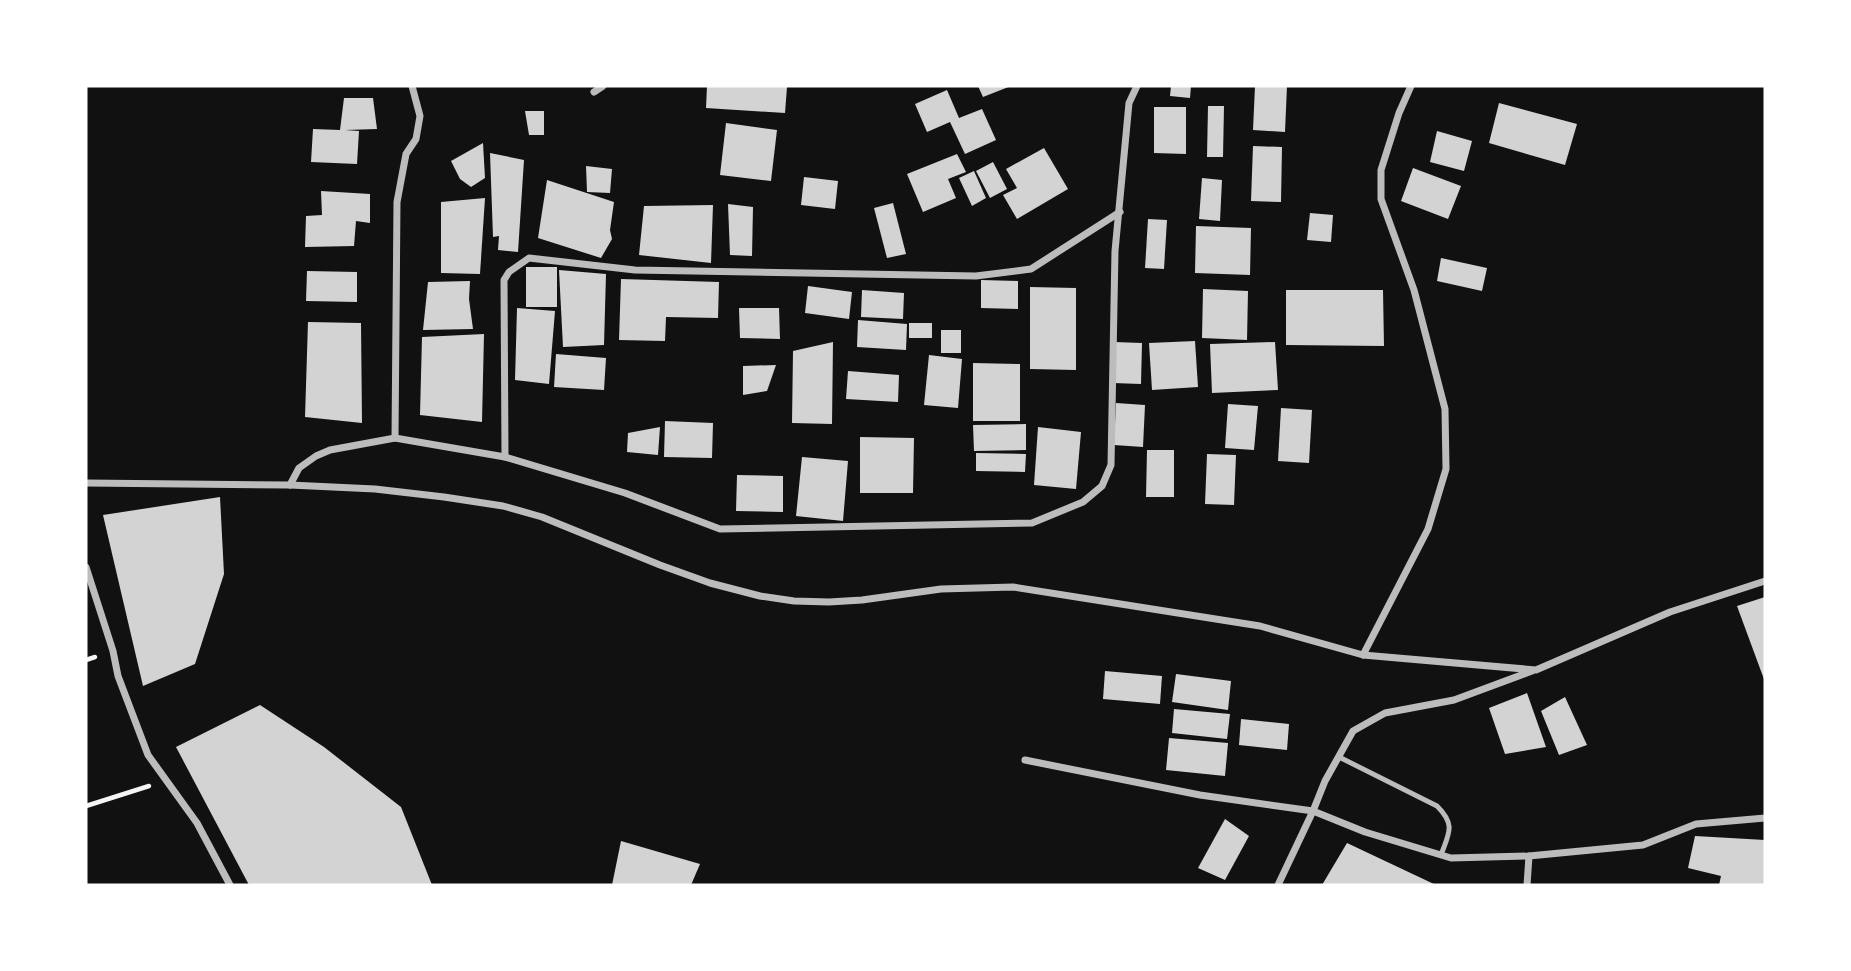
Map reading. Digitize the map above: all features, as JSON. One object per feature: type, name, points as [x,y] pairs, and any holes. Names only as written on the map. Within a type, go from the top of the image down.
[{"type":"street","points":[[395,438],[397,202],[406,154],[416,139],[421,116],[412,86]]},
{"type":"street","points":[[594,92],[603,86]]},
{"type":"street","points":[[290,485],[299,468],[316,456],[330,450],[395,438],[505,457],[625,493],[720,529],[1032,523],[1083,502],[1102,486],[1111,465],[1115,251],[1129,103],[1137,86]]},
{"type":"street","points":[[1363,655],[1428,529],[1446,468],[1445,409],[1413,290],[1381,199],[1381,170],[1399,113],[1411,86]]},
{"type":"street","points":[[505,457],[504,280],[509,272],[529,258],[635,270],[976,276],[1031,269],[1120,212]]},
{"type":"street","points":[[86,483],[290,485],[375,489],[503,506],[542,517],[710,583],[760,596],[794,601],[829,601],[941,589],[1013,587],[1260,626],[1363,655],[1536,670]]},
{"type":"street","points":[[86,567],[122,687],[149,755],[197,823],[230,885]]},
{"type":"street","points":[[1278,885],[1353,731],[1385,713],[1454,700],[1536,670],[1670,612],[1765,581]]},
{"type":"street","points":[[1026,760],[1200,795],[1313,811],[1365,832],[1451,858],[1529,856],[1643,845],[1696,824],[1765,818]]},
{"type":"street","points":[[1527,885],[1529,856]]},
{"type":"lane","points":[[1339,757],[1437,806],[1447,815],[1451,826],[1441,855]]},
{"type":"path","points":[[86,806],[167,780]]},
{"type":"building","points":[[707,86],[787,87],[785,113],[706,108]]},
{"type":"building","points":[[978,86],[1011,86],[983,97]]},
{"type":"building","points":[[1171,86],[1191,86],[1190,98],[1170,96]]},
{"type":"building","points":[[1255,86],[1287,86],[1285,132],[1253,130]]},
{"type":"building","points":[[947,90],[959,118],[982,109],[996,140],[965,154],[950,122],[927,132],[915,104]]},
{"type":"building","points":[[344,98],[373,98],[377,129],[345,130],[359,131],[357,164],[311,162],[313,129],[340,130]]},
{"type":"building","points":[[1499,103],[1577,124],[1565,165],[1489,143]]},
{"type":"building","points":[[1208,106],[1224,106],[1223,157],[1207,157]]},
{"type":"building","points":[[1154,107],[1186,107],[1186,154],[1154,153]]},
{"type":"building","points":[[525,111],[544,111],[544,135],[529,135]]},
{"type":"building","points":[[726,123],[777,130],[771,181],[720,175]]},
{"type":"building","points":[[1437,131],[1472,141],[1464,171],[1430,162]]},
{"type":"building","points":[[483,143],[485,178],[471,187],[460,179],[451,161]]},
{"type":"building","points":[[1253,146],[1282,147],[1281,202],[1251,201]]},
{"type":"building","points":[[1044,148],[1068,189],[1017,219],[1003,195],[1017,188],[1006,169]]},
{"type":"building","points":[[490,153],[524,160],[518,252],[498,250],[499,236],[493,237]]},
{"type":"building","points":[[957,154],[966,172],[948,179],[956,198],[923,212],[907,174]]},
{"type":"building","points":[[993,162],[1007,189],[990,198],[976,171]]},
{"type":"building","points":[[586,166],[612,169],[610,193],[587,192]]},
{"type":"building","points":[[1413,168],[1461,186],[1448,219],[1401,201]]},
{"type":"building","points":[[974,171],[986,198],[972,206],[959,178]]},
{"type":"building","points":[[804,177],[838,181],[835,209],[801,205]]},
{"type":"building","points":[[1202,178],[1222,180],[1220,221],[1199,219]]},
{"type":"building","points":[[547,180],[614,202],[610,230],[612,239],[601,258],[538,238]]},
{"type":"building","points":[[321,191],[370,194],[370,223],[356,221],[354,246],[305,247],[306,216],[322,215]]},
{"type":"building","points":[[485,198],[480,274],[441,273],[441,202]]},
{"type":"building","points":[[893,203],[906,254],[887,258],[874,208]]},
{"type":"building","points":[[728,204],[753,207],[752,256],[730,255]]},
{"type":"building","points":[[713,205],[711,263],[639,255],[644,206]]},
{"type":"building","points":[[1310,213],[1333,215],[1331,242],[1307,240]]},
{"type":"building","points":[[1148,219],[1167,220],[1164,269],[1145,268]]},
{"type":"building","points":[[1196,226],[1251,228],[1250,275],[1195,273]]},
{"type":"building","points":[[1441,258],[1487,268],[1482,291],[1437,281]]},
{"type":"building","points":[[526,267],[557,267],[557,307],[526,307]]},
{"type":"building","points":[[559,270],[606,274],[604,345],[563,347]]},
{"type":"building","points":[[307,271],[357,272],[357,302],[306,301]]},
{"type":"building","points":[[621,279],[719,282],[718,318],[666,317],[665,341],[619,340]]},
{"type":"building","points":[[981,280],[1018,281],[1018,309],[981,308]]},
{"type":"building","points":[[470,281],[469,299],[473,329],[423,330],[428,282]]},
{"type":"building","points":[[808,286],[852,292],[849,319],[805,313]]},
{"type":"building","points":[[1030,287],[1076,288],[1076,370],[1030,369]]},
{"type":"building","points":[[1203,289],[1248,291],[1247,340],[1202,338]]},
{"type":"building","points":[[862,290],[904,293],[903,319],[861,317]]},
{"type":"building","points":[[1286,290],[1383,290],[1384,346],[1286,345]]},
{"type":"building","points":[[517,308],[555,311],[549,384],[515,380]]},
{"type":"building","points":[[739,308],[779,308],[780,339],[740,338]]},
{"type":"building","points":[[858,320],[907,324],[906,350],[857,347]]},
{"type":"building","points":[[308,322],[361,323],[362,423],[305,417]]},
{"type":"building","points":[[909,323],[932,323],[932,338],[909,338]]},
{"type":"building","points":[[941,330],[961,330],[961,353],[941,353]]},
{"type":"building","points":[[484,334],[482,422],[420,415],[422,337]]},
{"type":"building","points":[[1195,341],[1198,387],[1152,390],[1149,343]]},
{"type":"building","points":[[833,342],[832,424],[792,423],[793,351]]},
{"type":"building","points":[[1114,342],[1142,343],[1141,384],[1113,383]]},
{"type":"building","points":[[1275,342],[1278,390],[1212,393],[1210,344]]},
{"type":"building","points":[[556,354],[606,358],[604,390],[554,387]]},
{"type":"building","points":[[929,355],[962,359],[958,408],[924,405]]},
{"type":"building","points":[[973,363],[1020,364],[1020,421],[973,421]]},
{"type":"building","points":[[776,365],[767,391],[743,395],[743,366]]},
{"type":"building","points":[[848,371],[899,375],[898,402],[846,399]]},
{"type":"building","points":[[1116,403],[1145,405],[1143,447],[1114,445]]},
{"type":"building","points":[[1228,404],[1258,406],[1254,450],[1225,448]]},
{"type":"building","points":[[1281,408],[1312,410],[1309,463],[1278,461]]},
{"type":"building","points":[[665,421],[713,423],[712,458],[664,457]]},
{"type":"building","points":[[1026,424],[1026,450],[974,451],[973,425]]},
{"type":"building","points":[[660,427],[658,455],[627,452],[628,433]]},
{"type":"building","points":[[1038,427],[1081,432],[1076,489],[1034,485]]},
{"type":"building","points":[[860,437],[914,438],[913,493],[860,493]]},
{"type":"building","points":[[1147,450],[1174,450],[1174,497],[1146,497]]},
{"type":"building","points":[[976,453],[1026,454],[1025,472],[976,471]]},
{"type":"building","points":[[1207,454],[1236,455],[1234,505],[1205,504]]},
{"type":"building","points":[[802,457],[848,461],[843,521],[796,516]]},
{"type":"building","points":[[737,475],[783,476],[783,512],[736,511]]},
{"type":"building","points":[[220,497],[224,574],[195,664],[143,686],[103,515]]},
{"type":"building","points":[[1765,597],[1765,682],[1737,606]]},
{"type":"building","points":[[1105,671],[1162,676],[1160,704],[1103,699]]},
{"type":"building","points":[[1176,674],[1231,681],[1228,710],[1172,702]]},
{"type":"building","points":[[1527,693],[1546,747],[1505,754],[1489,708]]},
{"type":"building","points":[[1565,697],[1587,745],[1559,755],[1541,711]]},
{"type":"building","points":[[260,705],[324,747],[401,807],[432,885],[249,885],[176,747]]},
{"type":"building","points":[[1174,709],[1230,714],[1227,739],[1172,733]]},
{"type":"building","points":[[1241,719],[1289,724],[1287,750],[1239,745]]},
{"type":"building","points":[[1169,738],[1228,743],[1225,776],[1166,770]]},
{"type":"building","points":[[1225,819],[1249,836],[1225,880],[1198,868]]},
{"type":"building","points":[[1695,836],[1765,840],[1765,885],[1719,885],[1721,876],[1688,868]]},
{"type":"building","points":[[621,841],[700,864],[691,885],[612,885]]},
{"type":"building","points":[[1347,843],[1436,885],[1322,885]]}]
